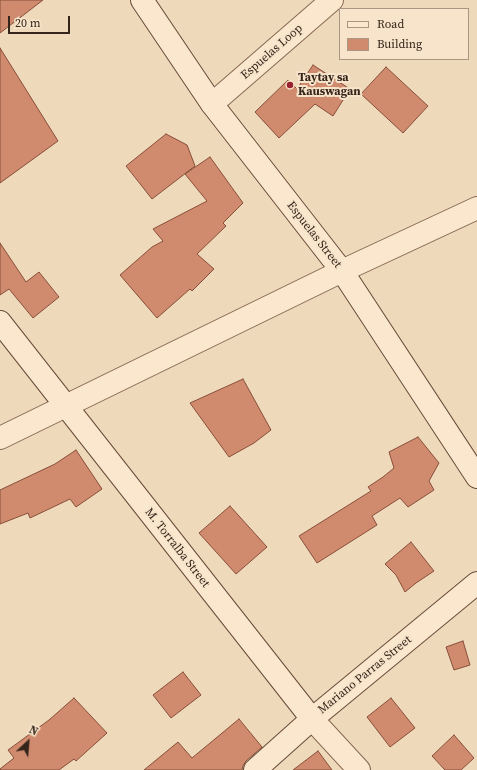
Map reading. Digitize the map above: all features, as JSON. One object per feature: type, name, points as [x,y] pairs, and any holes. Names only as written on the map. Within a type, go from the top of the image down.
[{"type":"street","name":"Espuelas Street","points":[[142,0],[212,104],[342,271],[477,477]]},
{"type":"street","name":"Espuelas Loop","points":[[212,104],[332,0]]},
{"type":"street","points":[[0,438],[342,271],[477,208]]},
{"type":"street","name":"M. Torralba Street","points":[[0,322],[312,719],[359,770]]},
{"type":"street","name":"Mariano Parras Street","points":[[255,770],[312,719],[477,583]]},
{"type":"building","points":[[0,0],[43,0],[0,33]]},
{"type":"building","points":[[0,48],[58,141],[0,183]]},
{"type":"building","points":[[313,65],[350,89],[333,116],[315,104],[279,138],[255,112],[288,80],[297,89]]},
{"type":"building","points":[[386,67],[428,106],[403,133],[361,94]]},
{"type":"building","points":[[166,134],[187,145],[195,166],[152,199],[126,166]]},
{"type":"building","points":[[210,157],[243,203],[223,223],[226,226],[197,254],[214,269],[192,291],[190,289],[157,318],[120,275],[152,247],[163,241],[153,229],[207,201],[185,174]]},
{"type":"building","points":[[0,243],[26,282],[39,272],[59,297],[33,318],[9,289],[0,295]]},
{"type":"building","points":[[243,379],[271,430],[254,443],[229,457],[190,403]]},
{"type":"building","points":[[418,437],[439,463],[429,481],[434,490],[408,507],[400,498],[372,516],[377,525],[317,563],[299,536],[371,491],[368,487],[394,468],[389,452]]},
{"type":"building","points":[[76,450],[102,489],[76,507],[70,499],[30,518],[28,513],[0,524],[0,490],[55,464]]},
{"type":"building","points":[[230,506],[267,547],[236,574],[199,533]]},
{"type":"building","points":[[411,542],[434,571],[405,592],[396,575],[385,564]]},
{"type":"building","points":[[463,641],[470,665],[454,670],[446,647]]},
{"type":"building","points":[[183,672],[201,695],[171,718],[153,695]]},
{"type":"building","points":[[74,698],[107,733],[76,761],[74,759],[59,770],[0,770],[14,758],[8,750],[49,720]]},
{"type":"building","points":[[391,698],[415,728],[390,747],[367,717]]},
{"type":"building","points":[[239,719],[262,747],[246,761],[242,770],[144,770],[178,742],[192,758]]},
{"type":"building","points":[[454,735],[474,758],[461,770],[445,770],[432,756]]},
{"type":"building","points":[[318,751],[332,770],[293,770]]},
{"type":"place","name":"Taytay sa Kauswagan","points":[[290,85]]}]
